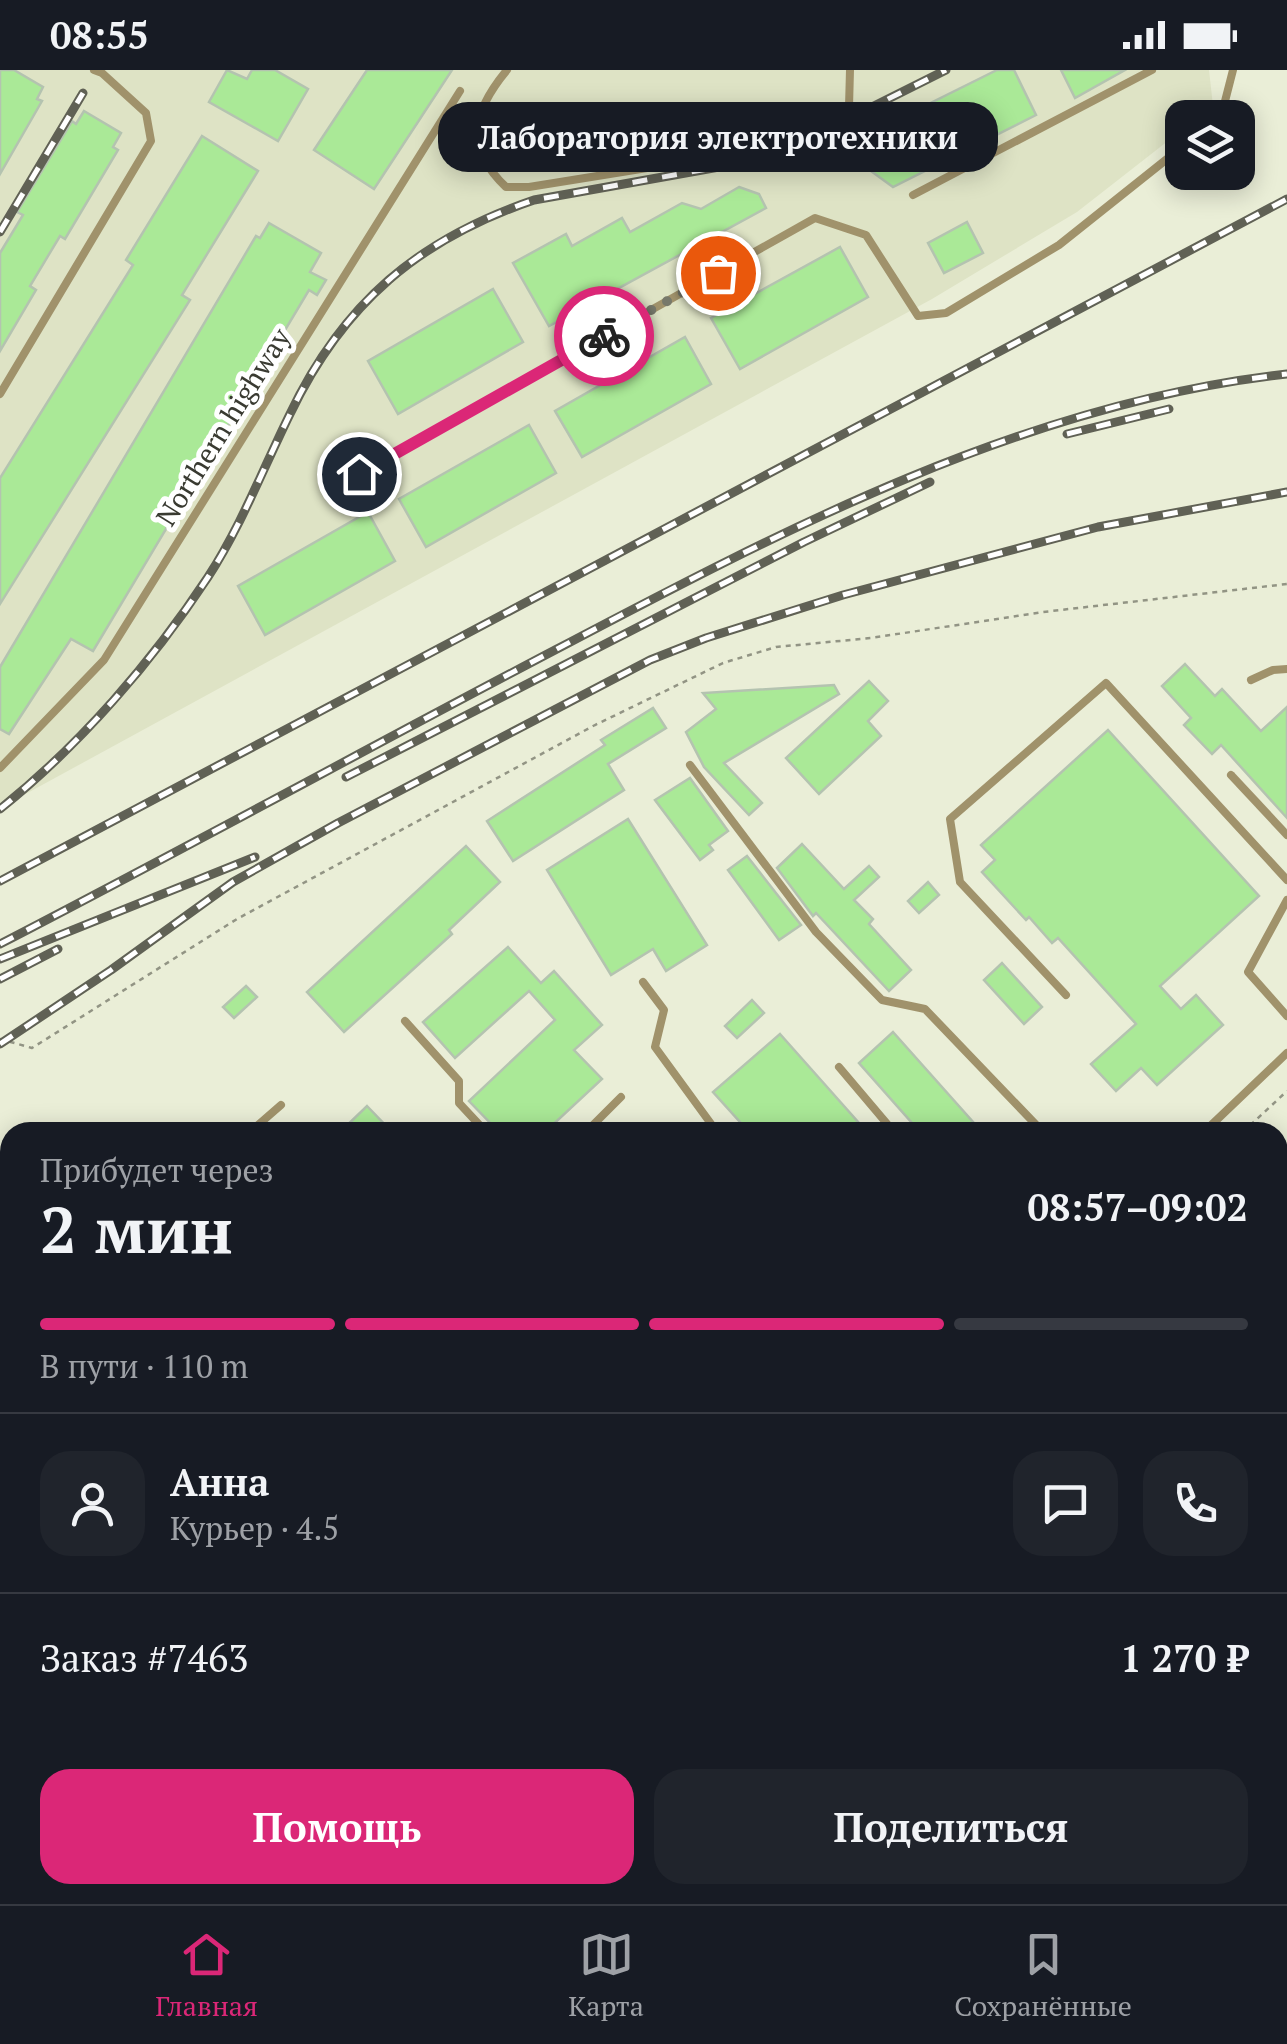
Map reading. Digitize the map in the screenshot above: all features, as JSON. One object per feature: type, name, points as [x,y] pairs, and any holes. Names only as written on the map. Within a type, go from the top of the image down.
[{"type":"lane","points":[[0,394],[151,141],[146,113],[94,70]]},
{"type":"lane","points":[[506,70],[485,102],[477,136],[487,170],[506,187],[529,187],[703,159],[793,134],[849,108],[850,70]]},
{"type":"lane","points":[[913,195],[1152,70]]},
{"type":"lane","points":[[1225,100],[1233,70]]},
{"type":"lane","name":"Northern highway","points":[[0,768],[104,660],[460,91]]},
{"type":"lane","points":[[359,474],[816,218],[866,235],[918,316],[946,313],[1060,245],[1165,161]]},
{"type":"lane","points":[[1250,680],[1273,670],[1287,669]]},
{"type":"lane","points":[[1066,995],[960,882],[950,819],[1106,683],[1287,880]]},
{"type":"lane","points":[[690,765],[816,932],[882,1000],[925,1009],[1033,1122]]},
{"type":"lane","points":[[1231,774],[1287,834]]},
{"type":"lane","points":[[1287,900],[1248,972],[1287,1016]]},
{"type":"lane","points":[[643,982],[664,1010],[656,1047],[710,1122]]},
{"type":"lane","points":[[405,1021],[459,1081],[459,1104],[476,1122]]},
{"type":"lane","points":[[1215,1122],[1287,1054]]},
{"type":"lane","points":[[840,1068],[886,1122]]},
{"type":"lane","points":[[596,1122],[621,1097]]},
{"type":"lane","points":[[262,1122],[281,1106]]},
{"type":"path","points":[[0,1039],[32,1048],[237,920],[595,725],[723,663],[776,647],[1287,584]]},
{"type":"path","points":[[1254,1122],[1287,1091]]},
{"type":"shaded area","points":[[0,70],[1209,70],[1212,100],[1165,100],[1165,143],[1077,212],[932,299],[0,808]]},
{"type":"building","points":[[0,70],[14,70],[43,87],[37,99],[42,101],[0,174]]},
{"type":"building","points":[[227,70],[247,79],[252,70],[275,70],[308,89],[278,141],[209,102]]},
{"type":"building","points":[[367,70],[452,70],[374,189],[314,150]]},
{"type":"building","points":[[997,70],[1014,70],[1036,115],[893,187],[864,166],[852,142]]},
{"type":"building","points":[[1061,70],[1125,70],[1075,98]]},
{"type":"building","points":[[84,111],[121,133],[113,147],[118,150],[65,239],[60,236],[30,286],[36,290],[0,351],[0,253],[23,215],[17,212],[72,121],[76,124]]},
{"type":"building","points":[[202,136],[258,171],[182,295],[190,300],[0,604],[0,478],[133,265],[126,260]]},
{"type":"building","points":[[739,187],[759,194],[766,208],[549,326],[513,263],[566,234],[572,246],[622,218],[630,232],[682,203],[701,209]]},
{"type":"building","points":[[967,222],[983,253],[944,273],[928,243]]},
{"type":"building","points":[[269,223],[321,253],[310,272],[326,280],[317,295],[309,290],[93,651],[71,639],[9,734],[0,729],[0,667],[256,236],[260,238]]},
{"type":"building","points":[[840,247],[868,297],[740,369],[711,318]]},
{"type":"building","points":[[493,289],[523,342],[398,414],[368,361]]},
{"type":"building","points":[[685,337],[711,384],[582,457],[555,411]]},
{"type":"building","points":[[529,425],[556,473],[426,547],[399,499]]},
{"type":"building","points":[[368,512],[395,561],[265,635],[238,586]]},
{"type":"building","points":[[1185,664],[1215,696],[1222,689],[1261,731],[1287,707],[1287,818],[1221,745],[1212,754],[1184,725],[1191,718],[1162,686]]},
{"type":"building","points":[[869,681],[888,701],[868,721],[881,736],[819,794],[786,758]]},
{"type":"building","points":[[834,685],[839,694],[724,763],[762,803],[749,815],[704,767],[686,732],[716,709],[703,693]]},
{"type":"building","points":[[653,708],[666,728],[608,764],[624,790],[513,861],[487,821],[605,745],[601,740]]},
{"type":"building","points":[[1108,730],[1259,896],[1160,986],[1181,1009],[1196,995],[1223,1025],[1157,1085],[1141,1068],[1116,1091],[1091,1064],[1136,1024],[1058,938],[1052,943],[982,872],[995,860],[981,845]]},
{"type":"building","points":[[690,778],[728,831],[709,845],[713,850],[700,860],[655,800]]},
{"type":"building","points":[[628,819],[707,945],[666,971],[653,949],[611,975],[547,870]]},
{"type":"building","points":[[802,844],[844,889],[869,866],[879,877],[854,900],[873,919],[869,924],[911,970],[889,991],[816,913],[813,916],[777,868]]},
{"type":"building","points":[[466,846],[500,882],[449,930],[452,934],[344,1032],[307,992]]},
{"type":"building","points":[[747,856],[801,925],[779,940],[728,870]]},
{"type":"building","points":[[928,882],[939,895],[919,913],[908,901]]},
{"type":"building","points":[[508,947],[541,983],[554,971],[602,1025],[574,1050],[602,1079],[556,1122],[489,1122],[469,1101],[555,1020],[529,991],[455,1058],[423,1022]]},
{"type":"building","points":[[1002,963],[1042,1007],[1024,1024],[984,980]]},
{"type":"building","points":[[246,986],[257,997],[234,1018],[223,1007]]},
{"type":"building","points":[[752,1000],[764,1013],[737,1038],[725,1026]]},
{"type":"building","points":[[893,1032],[973,1122],[911,1122],[859,1063]]},
{"type":"building","points":[[780,1034],[858,1122],[740,1122],[713,1092]]},
{"type":"building","points":[[367,1106],[382,1122],[350,1122]]},
{"type":"railway","points":[[0,809],[86,730],[139,671],[186,609],[231,538],[311,375],[334,339],[389,280],[455,234],[534,200],[719,167],[840,123],[946,70]]},
{"type":"railway","points":[[0,232],[83,93]]},
{"type":"railway","points":[[0,881],[1287,199]]},
{"type":"railway","points":[[0,944],[642,605],[909,477],[1094,412],[1190,389],[1287,374]]},
{"type":"railway","points":[[1067,434],[1169,409]]},
{"type":"railway","points":[[346,777],[804,542],[930,482]]},
{"type":"railway","points":[[0,1044],[233,882],[650,660],[843,595],[1098,527],[1287,492]]},
{"type":"railway","points":[[0,959],[255,857]]},
{"type":"railway","points":[[0,979],[58,949]]},
{"type":"way so far","points":[[604,336],[718,273]]},
{"type":"place","name":"Лаборатория электротехники","points":[[718,273]]},
{"type":"route","points":[[359,474],[604,336]]}]
